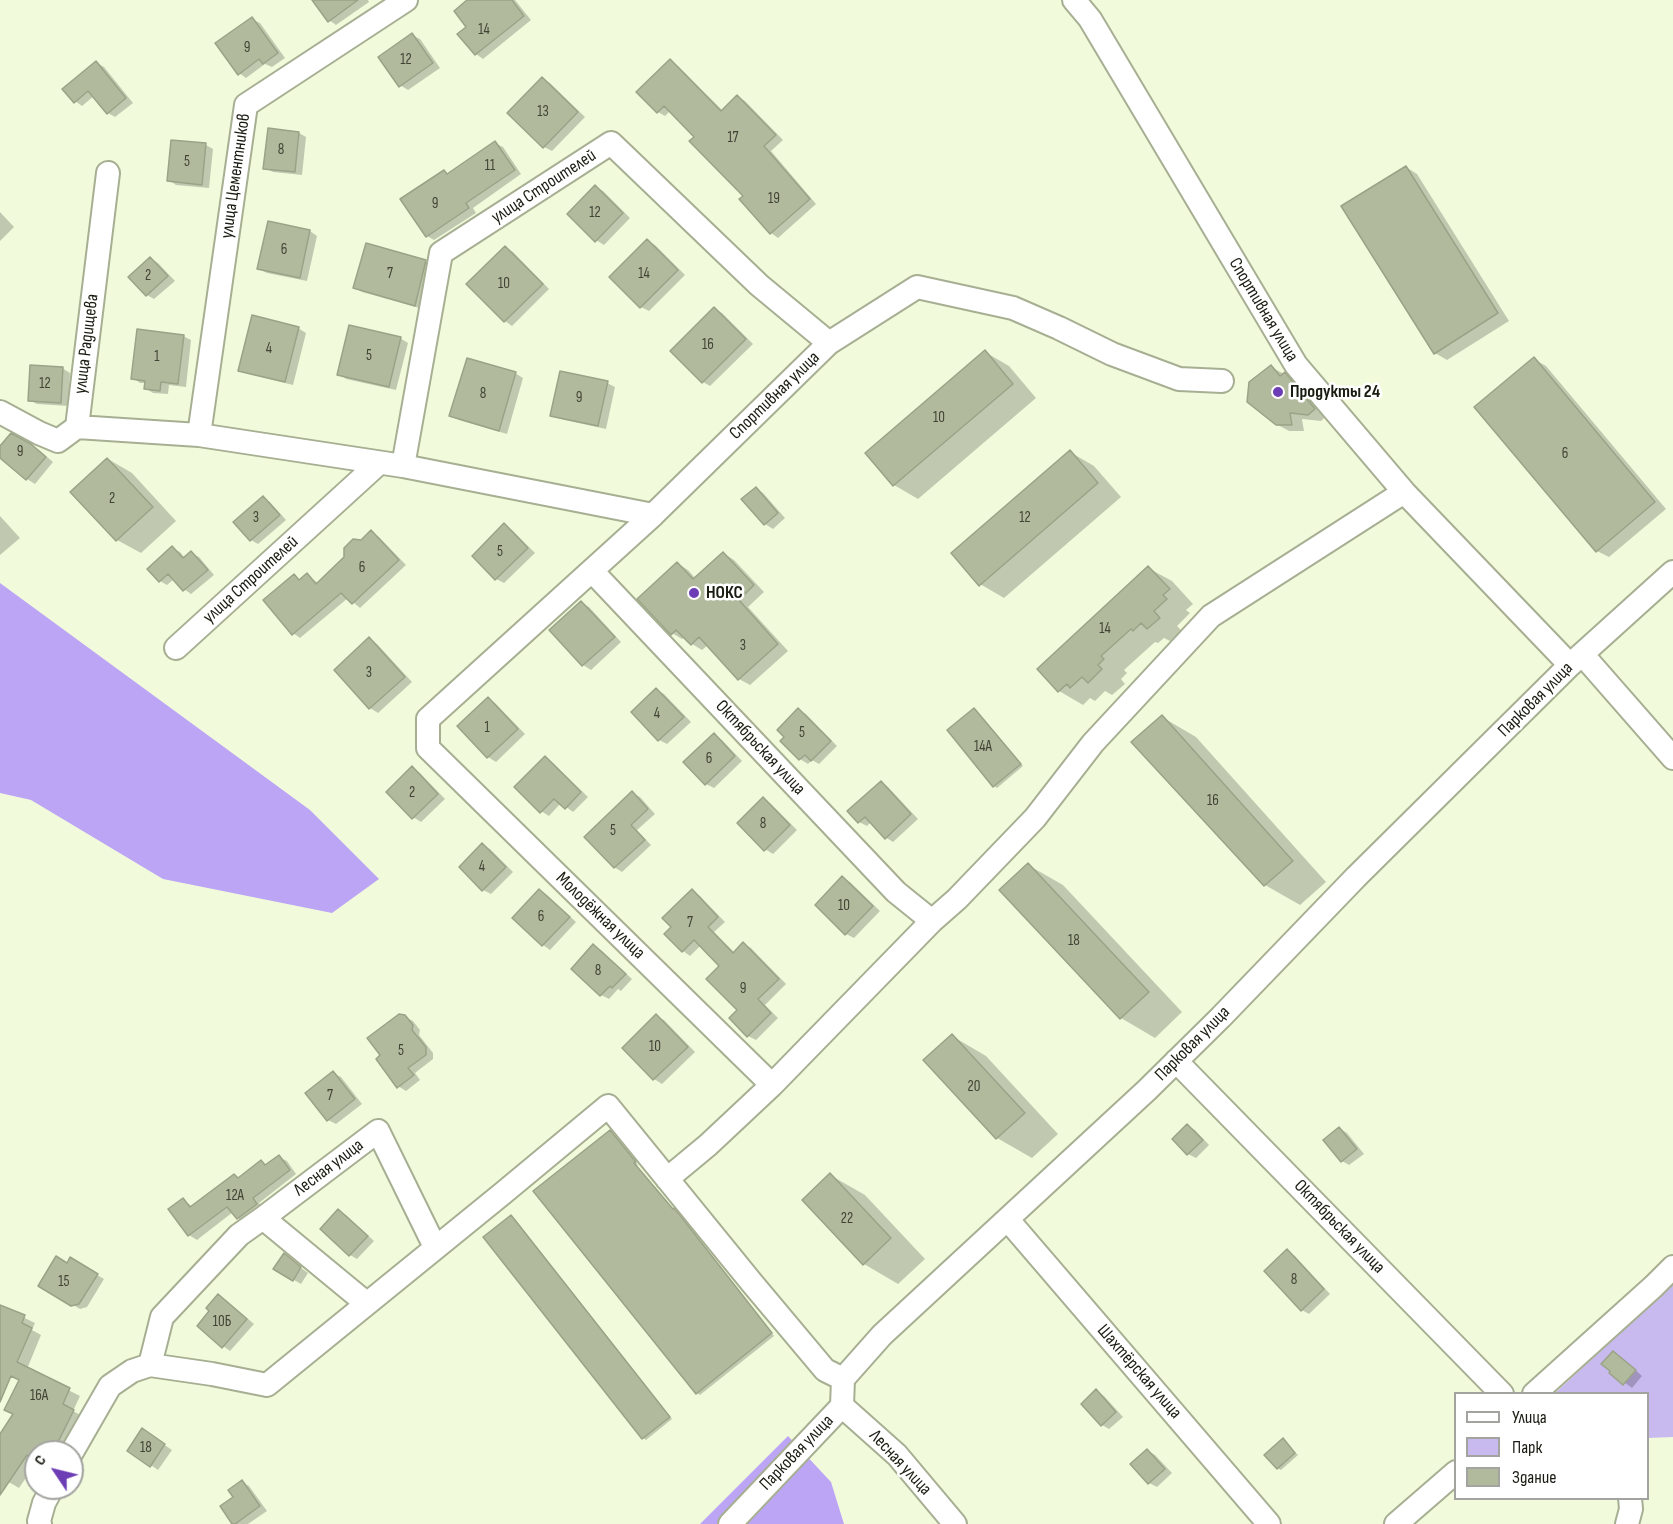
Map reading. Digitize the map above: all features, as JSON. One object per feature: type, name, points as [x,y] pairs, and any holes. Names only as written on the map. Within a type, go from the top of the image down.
[{"type":"street","name":"улица Цементников","points":[[199,435],[246,105],[405,0]]},
{"type":"street","name":"Спортивная улица","points":[[1074,0],[1090,19],[1296,365],[1404,492],[1576,660],[1673,759]]},
{"type":"street","name":"улица Строителей","points":[[403,466],[441,253],[611,143],[759,285],[829,343]]},
{"type":"street","name":"улица Радищева","points":[[77,427],[108,173]]},
{"type":"street","name":"Спортивная улица","points":[[428,748],[428,719],[653,515],[829,343],[917,287],[1012,308],[1112,354],[1179,379],[1222,381]]},
{"type":"street","points":[[0,412],[58,441],[77,427],[199,435],[403,466],[653,515]]},
{"type":"street","name":"улица Строителей","points":[[176,648],[379,463]]},
{"type":"street","points":[[667,1179],[708,1145],[772,1085],[932,921],[957,899],[1035,818],[1093,743],[1211,616],[1404,492]]},
{"type":"street","name":"Октябрьская улица","points":[[592,571],[896,892],[932,921]]},
{"type":"street","name":"Парковая улица","points":[[730,1524],[842,1406],[843,1379],[882,1335],[1131,1106],[1576,660],[1673,572]]},
{"type":"street","name":"Молодёжная улица","points":[[428,748],[772,1085]]},
{"type":"street","name":"Октябрьская улица","points":[[1176,1061],[1500,1392]]},
{"type":"street","points":[[79,1440],[110,1386],[132,1371],[150,1365],[267,1385],[608,1106],[825,1370],[843,1379]]},
{"type":"street","name":"Лесная улица","points":[[150,1365],[162,1317],[240,1235],[378,1131],[435,1247]]},
{"type":"street","points":[[263,1218],[366,1303]]},
{"type":"street","name":"Шахтёрская улица","points":[[1008,1220],[1269,1524]]},
{"type":"street","points":[[1536,1392],[1673,1267]]},
{"type":"street","name":"Лесная улица","points":[[842,1406],[897,1455],[955,1524]]},
{"type":"street","points":[[1396,1524],[1454,1473]]},
{"type":"street","points":[[40,1524],[46,1500]]},
{"type":"street","points":[[1628,1524],[1630,1500]]},
{"type":"green space","points":[[1673,1284],[1673,1437],[1649,1438],[1649,1392],[1556,1392]]},
{"type":"shaded area","points":[[0,583],[310,810],[379,879],[332,913],[163,879],[31,800],[0,793]]},
{"type":"shaded area","points":[[788,1436],[831,1482],[844,1524],[700,1524]]},
{"type":"building","points":[[312,0],[358,0],[328,22]]},
{"type":"building","points":[[467,0],[512,0],[524,16],[475,55],[457,34],[466,27],[454,11]]},
{"type":"building","points":[[252,17],[278,53],[263,64],[259,59],[238,75],[215,43]]},
{"type":"building","points":[[412,33],[433,63],[399,87],[378,57]]},
{"type":"building","points":[[670,59],[721,111],[737,95],[776,135],[764,146],[810,199],[770,234],[739,199],[743,196],[689,141],[694,137],[664,106],[657,113],[636,92]]},
{"type":"building","points":[[96,61],[126,98],[107,114],[88,91],[74,103],[62,89]]},
{"type":"building","points":[[542,77],[578,112],[543,148],[507,113]]},
{"type":"building","points":[[268,128],[299,132],[295,172],[263,169]]},
{"type":"building","points":[[171,140],[206,143],[202,185],[167,181]]},
{"type":"building","points":[[495,141],[515,170],[466,203],[469,208],[426,237],[400,199],[444,170],[447,174]]},
{"type":"building","points":[[1406,166],[1498,313],[1434,354],[1341,206]]},
{"type":"building","points":[[595,185],[623,213],[595,242],[567,214]]},
{"type":"building","points":[[268,221],[310,230],[300,278],[257,269]]},
{"type":"building","points":[[647,239],[678,270],[640,308],[609,277]]},
{"type":"building","points":[[366,243],[426,260],[415,306],[353,288]]},
{"type":"building","points":[[505,246],[543,284],[504,322],[466,284]]},
{"type":"building","points":[[150,257],[168,276],[146,296],[128,277]]},
{"type":"building","points":[[714,307],[746,339],[702,383],[670,351]]},
{"type":"building","points":[[252,315],[299,327],[285,382],[238,371]]},
{"type":"building","points":[[349,325],[401,337],[389,387],[337,375]]},
{"type":"building","points":[[137,329],[184,335],[178,384],[161,382],[160,391],[144,389],[145,381],[131,379]]},
{"type":"building","points":[[985,350],[1013,384],[893,486],[865,453]]},
{"type":"building","points":[[1534,357],[1655,502],[1596,552],[1474,407]]},
{"type":"building","points":[[467,358],[516,372],[499,431],[449,416]]},
{"type":"building","points":[[30,365],[63,367],[61,403],[28,401]]},
{"type":"building","name":"Продукты 24","points":[[1271,365],[1280,376],[1285,372],[1315,409],[1308,415],[1290,413],[1292,425],[1276,425],[1247,402],[1249,382]]},
{"type":"building","points":[[560,371],[608,381],[598,426],[550,416]]},
{"type":"building","points":[[11,433],[31,444],[46,457],[26,480],[0,458],[0,446]]},
{"type":"building","points":[[1070,450],[1098,483],[979,586],[951,553]]},
{"type":"building","points":[[107,458],[153,507],[116,541],[70,492]]},
{"type":"building","points":[[756,487],[778,513],[764,525],[741,499]]},
{"type":"building","points":[[263,496],[280,515],[250,541],[233,522]]},
{"type":"building","points":[[504,523],[528,548],[495,580],[472,556]]},
{"type":"building","points":[[371,530],[399,560],[352,604],[341,593],[292,635],[263,600],[294,574],[299,580],[307,573],[316,584],[344,557],[344,548],[353,539],[361,540]]},
{"type":"building","points":[[172,546],[183,558],[191,551],[208,570],[183,591],[168,574],[159,582],[147,569]]},
{"type":"building","name":"НОКС","points":[[723,552],[754,585],[739,600],[778,644],[738,680],[699,637],[691,645],[676,630],[671,635],[637,599],[677,562],[693,579]]},
{"type":"building","points":[[1148,566],[1170,589],[1163,595],[1167,599],[1154,611],[1160,618],[1147,629],[1141,623],[1133,631],[1131,629],[1101,656],[1104,659],[1098,665],[1102,669],[1088,683],[1082,677],[1070,688],[1067,684],[1058,692],[1037,669]]},
{"type":"building","points":[[581,601],[615,637],[582,666],[549,630]]},
{"type":"building","points":[[369,637],[405,677],[369,709],[334,670]]},
{"type":"building","points":[[656,688],[684,717],[658,741],[631,712]]},
{"type":"building","points":[[488,697],[518,729],[487,758],[457,726]]},
{"type":"building","points":[[798,708],[831,741],[811,761],[805,755],[799,760],[780,741],[784,737],[777,730]]},
{"type":"building","points":[[974,708],[1021,764],[993,787],[947,730]]},
{"type":"building","points":[[1162,715],[1293,861],[1264,886],[1131,742]]},
{"type":"building","points":[[714,733],[735,756],[705,785],[683,762]]},
{"type":"building","points":[[545,756],[581,792],[565,809],[554,799],[540,813],[514,787]]},
{"type":"building","points":[[412,766],[438,794],[412,819],[386,792]]},
{"type":"building","points":[[881,781],[911,814],[885,839],[865,817],[858,823],[847,811]]},
{"type":"building","points":[[632,791],[648,809],[631,825],[645,840],[614,868],[584,837]]},
{"type":"building","points":[[763,797],[790,825],[764,851],[737,823]]},
{"type":"building","points":[[482,843],[506,867],[482,891],[459,867]]},
{"type":"building","points":[[1028,863],[1149,992],[1120,1019],[999,890]]},
{"type":"building","points":[[842,876],[873,906],[845,935],[815,905]]},
{"type":"building","points":[[539,889],[570,917],[542,946],[512,918]]},
{"type":"building","points":[[692,889],[718,917],[708,927],[733,953],[743,942],[779,979],[758,999],[771,1013],[747,1037],[729,1018],[737,1010],[706,979],[719,966],[694,940],[682,952],[664,934],[671,927],[662,918]]},
{"type":"building","points":[[593,944],[626,974],[600,996],[571,969]]},
{"type":"building","points":[[399,1014],[405,1015],[413,1025],[412,1030],[426,1047],[426,1055],[408,1068],[414,1075],[397,1088],[376,1059],[380,1055],[367,1038]]},
{"type":"building","points":[[656,1014],[688,1047],[653,1080],[622,1048]]},
{"type":"building","points":[[952,1034],[1025,1113],[996,1139],[923,1060]]},
{"type":"building","points":[[333,1071],[355,1099],[327,1121],[305,1093]]},
{"type":"building","points":[[1187,1124],[1203,1140],[1187,1155],[1172,1139]]},
{"type":"building","points":[[1339,1127],[1357,1149],[1341,1162],[1323,1140]]},
{"type":"building","points":[[610,1130],[636,1162],[634,1163],[679,1214],[772,1333],[696,1394],[533,1191]]},
{"type":"building","points":[[279,1155],[290,1170],[253,1198],[257,1204],[237,1219],[227,1207],[188,1236],[168,1209],[183,1198],[190,1207],[234,1174],[238,1178],[261,1160],[265,1165]]},
{"type":"building","points":[[830,1173],[891,1238],[863,1265],[802,1200]]},
{"type":"building","points":[[338,1209],[368,1236],[349,1256],[320,1229]]},
{"type":"building","points":[[511,1215],[670,1417],[642,1439],[483,1237]]},
{"type":"building","points":[[1287,1249],[1324,1289],[1301,1311],[1264,1271]]},
{"type":"building","points":[[284,1253],[301,1267],[293,1281],[273,1269]]},
{"type":"building","points":[[56,1256],[67,1263],[70,1257],[98,1274],[79,1304],[71,1306],[38,1286]]},
{"type":"building","points":[[218,1294],[247,1319],[222,1348],[197,1326],[209,1311],[206,1308]]},
{"type":"building","points":[[0,1305],[25,1315],[22,1323],[32,1328],[17,1362],[70,1388],[63,1404],[74,1410],[59,1440],[24,1440],[24,1459],[0,1495],[0,1434],[13,1414],[4,1410],[19,1380],[11,1376],[0,1402]]},
{"type":"building","points":[[1613,1351],[1636,1370],[1623,1385],[1601,1364]]},
{"type":"building","points":[[1096,1389],[1116,1412],[1101,1426],[1081,1404]]},
{"type":"building","points":[[142,1428],[165,1444],[150,1467],[127,1451]]},
{"type":"building","points":[[1283,1438],[1295,1453],[1277,1469],[1264,1455]]},
{"type":"building","points":[[1147,1449],[1165,1469],[1148,1484],[1130,1464]]},
{"type":"building","points":[[242,1480],[260,1506],[232,1524],[220,1506],[233,1497],[228,1490]]},
{"type":"place","name":"Продукты 24","points":[[1278,392]]},
{"type":"place","name":"НОКС","points":[[694,593]]}]
